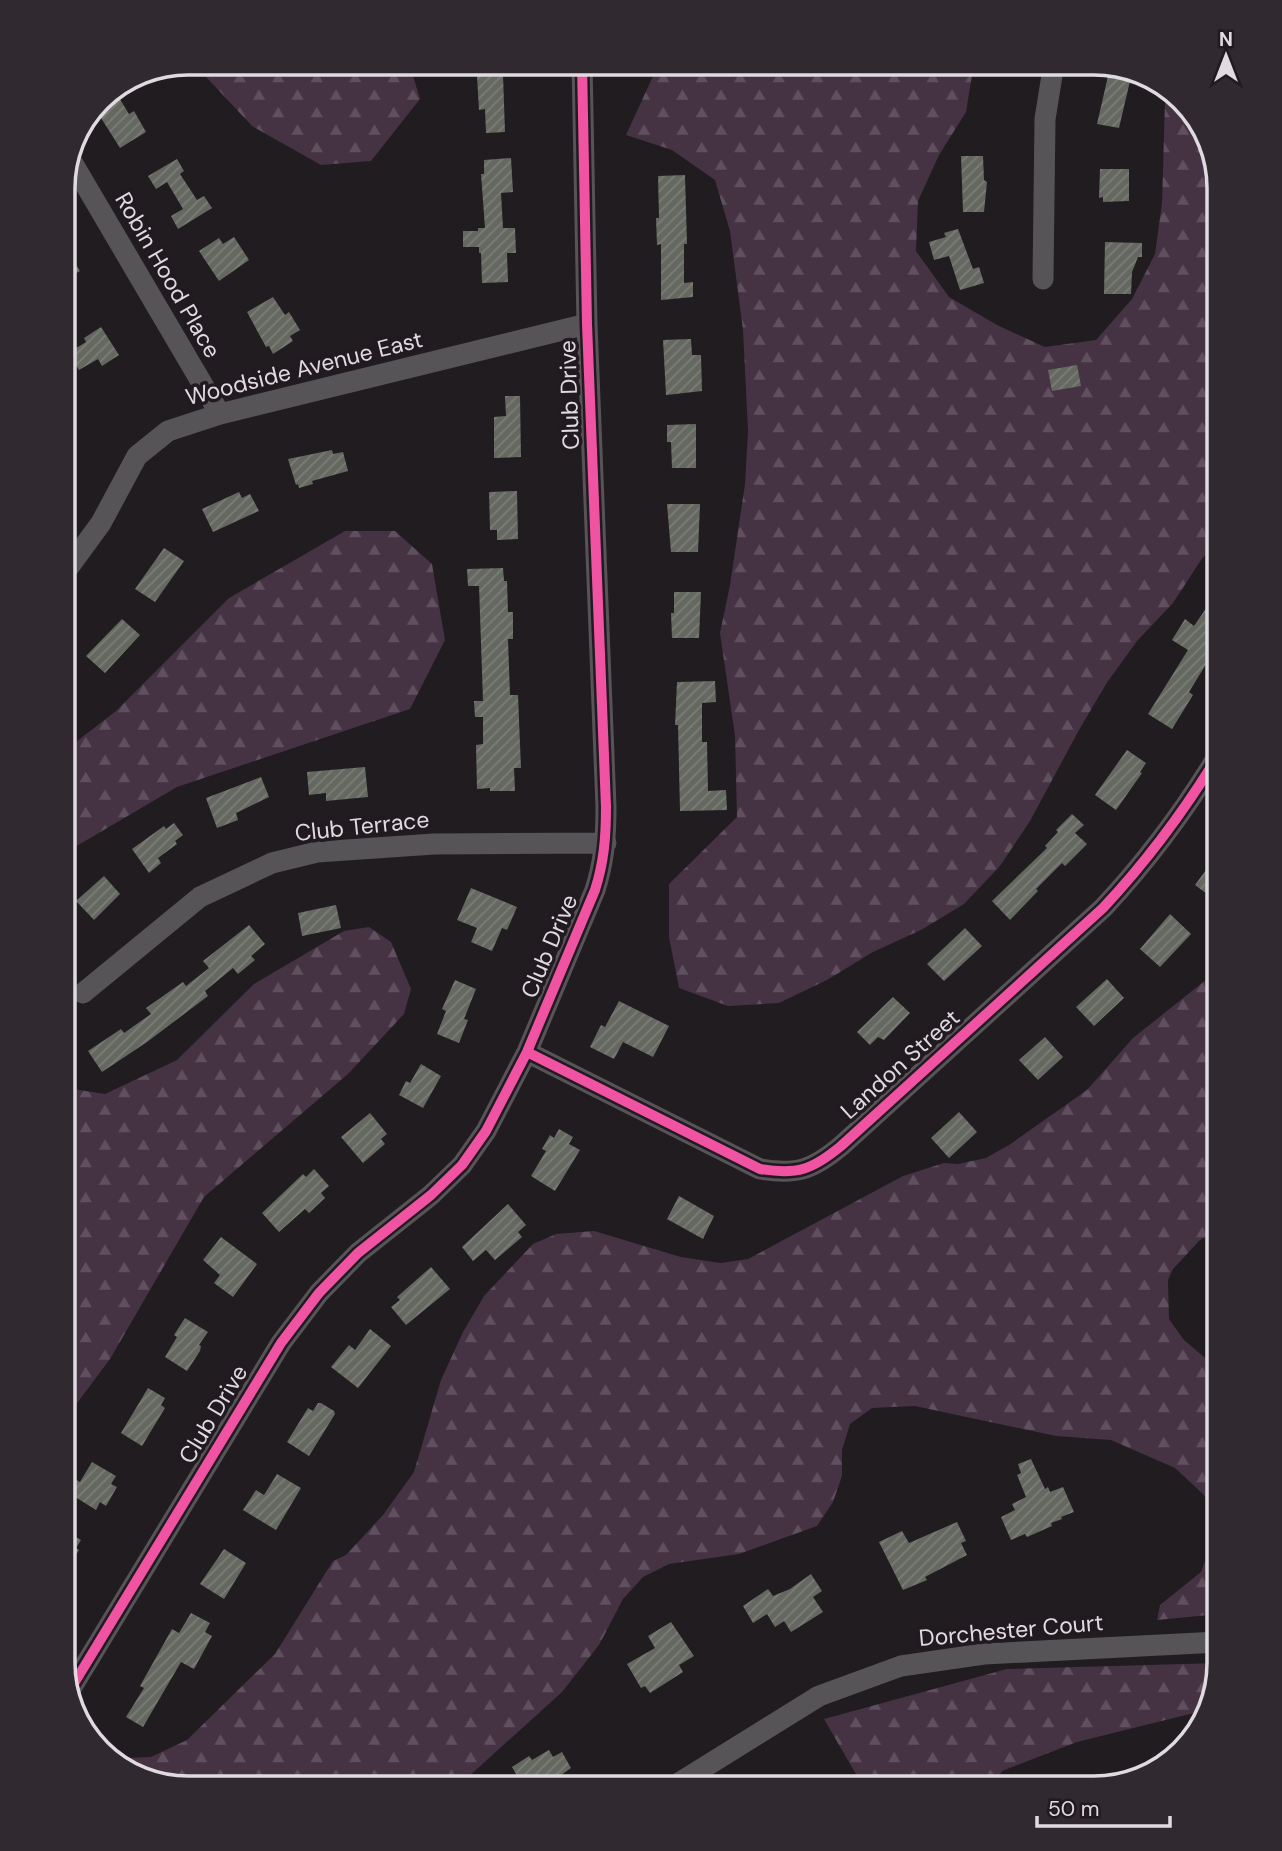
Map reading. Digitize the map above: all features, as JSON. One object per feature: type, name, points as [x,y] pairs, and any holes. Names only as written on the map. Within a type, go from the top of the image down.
[{"type":"street","name":"Club Drive","points":[[76,1679],[281,1343],[319,1293],[358,1253],[431,1195],[462,1165],[486,1131],[527,1052],[603,866],[606,842],[587,324],[582,75]]},
{"type":"street","points":[[1044,279],[1045,120],[1052,75]]},
{"type":"street","name":"Robin Hood Place","points":[[77,170],[220,414]]},
{"type":"street","name":"Woodside Avenue East","points":[[75,558],[100,523],[137,456],[168,431],[220,414],[587,324]]},
{"type":"street","name":"Landon Street","points":[[527,1052],[760,1169],[796,1172],[815,1166],[841,1146],[1103,908],[1170,830],[1207,773]]},
{"type":"street","name":"Club Terrace","points":[[83,993],[200,897],[272,863],[317,852],[408,846],[606,842]]},
{"type":"street","name":"Dorchester Court","points":[[690,1776],[819,1696],[901,1666],[985,1654],[1207,1643]]},
{"type":"green space","points":[[204,75],[413,75],[420,99],[371,161],[321,165],[252,126]]},
{"type":"green space","points":[[654,75],[972,75],[966,112],[939,155],[918,201],[916,251],[949,297],[997,325],[1045,347],[1096,340],[1132,299],[1155,254],[1162,203],[1165,101],[1192,132],[1206,174],[1207,553],[1173,603],[1137,641],[1106,684],[1030,821],[1000,866],[964,904],[921,930],[873,952],[827,980],[779,1003],[728,1006],[679,988],[669,937],[669,884],[737,817],[735,736],[720,633],[745,484],[748,431],[743,330],[730,231],[715,180],[672,150],[626,135]]},
{"type":"green space","points":[[345,531],[395,531],[432,564],[445,640],[410,709],[177,787],[75,847],[75,743],[116,711],[229,598]]},
{"type":"green space","points":[[369,927],[391,942],[411,989],[404,1014],[348,1074],[204,1197],[110,1359],[75,1406],[75,1088],[105,1094],[177,1060],[254,984],[344,931]]},
{"type":"green space","points":[[1207,979],[1207,1236],[1200,1240],[1173,1269],[1168,1280],[1169,1319],[1184,1340],[1207,1359],[1207,1501],[1175,1468],[1111,1440],[1056,1436],[915,1406],[872,1408],[850,1424],[842,1450],[842,1476],[833,1502],[817,1526],[739,1554],[669,1564],[643,1577],[623,1599],[599,1645],[562,1692],[469,1776],[181,1776],[152,1770],[128,1758],[151,1757],[187,1740],[275,1654],[333,1561],[346,1555],[383,1515],[414,1472],[441,1380],[463,1332],[484,1296],[533,1244],[556,1234],[594,1231],[681,1257],[720,1263],[748,1259],[903,1176],[944,1163],[958,1164],[986,1158],[1009,1145],[1087,1090],[1133,1038]]},
{"type":"green space","points":[[1207,1556],[1207,1615],[1157,1620],[1160,1605],[1201,1572]]},
{"type":"green space","points":[[1207,1663],[1203,1692],[1195,1713],[1077,1742],[1002,1771],[999,1776],[857,1776],[824,1719],[1007,1669]]},
{"type":"building","points":[[503,75],[505,132],[486,133],[485,109],[479,110],[477,76]]},
{"type":"building","points":[[1108,76],[1130,81],[1119,128],[1097,124]]},
{"type":"building","points":[[120,99],[129,114],[134,111],[146,132],[120,148],[101,118]]},
{"type":"building","points":[[961,156],[983,156],[984,180],[987,182],[984,212],[963,212]]},
{"type":"building","points":[[511,158],[513,192],[501,193],[503,228],[515,228],[516,253],[507,253],[508,282],[482,283],[479,247],[463,247],[463,231],[485,228],[481,174],[484,174],[484,160]]},
{"type":"building","points":[[177,159],[184,171],[180,174],[197,200],[204,196],[212,208],[178,229],[171,216],[183,209],[167,182],[156,189],[148,176]]},
{"type":"building","points":[[1100,169],[1129,169],[1129,201],[1103,202],[1103,197],[1099,198]]},
{"type":"building","points":[[685,175],[687,244],[684,244],[684,283],[693,282],[693,297],[661,300],[661,244],[657,245],[656,218],[659,218],[658,176]]},
{"type":"building","points":[[958,229],[973,269],[979,267],[984,283],[960,290],[949,256],[934,260],[929,242],[946,237],[944,233]]},
{"type":"building","points":[[234,237],[249,260],[219,281],[199,251],[219,238],[223,244]]},
{"type":"building","points":[[1105,242],[1142,243],[1142,257],[1138,257],[1132,272],[1131,294],[1104,294]]},
{"type":"building","points":[[273,297],[285,315],[289,312],[300,330],[290,336],[293,341],[273,354],[269,346],[266,347],[247,312]]},
{"type":"building","points":[[101,327],[119,355],[102,366],[98,359],[79,370],[75,364],[75,349],[86,342],[84,338]]},
{"type":"building","points":[[691,339],[692,355],[701,355],[702,391],[666,395],[663,340]]},
{"type":"building","points":[[1077,365],[1081,386],[1052,391],[1048,370]]},
{"type":"building","points":[[505,396],[520,396],[521,457],[494,458],[494,417],[506,416]]},
{"type":"building","points":[[696,424],[696,468],[672,468],[667,425]]},
{"type":"building","points":[[332,450],[333,454],[343,452],[348,471],[312,481],[313,484],[299,488],[288,459]]},
{"type":"building","points":[[517,491],[518,539],[497,540],[497,530],[490,530],[489,492]]},
{"type":"building","points":[[239,492],[242,498],[250,494],[259,511],[213,532],[202,509]]},
{"type":"building","points":[[667,504],[700,504],[698,552],[671,552]]},
{"type":"building","points":[[164,548],[184,561],[155,602],[135,589]]},
{"type":"building","points":[[503,568],[504,581],[507,581],[508,612],[513,612],[513,639],[508,639],[510,695],[518,695],[521,768],[514,768],[515,791],[490,791],[490,788],[477,789],[476,745],[483,744],[483,717],[475,717],[474,701],[483,701],[479,586],[468,586],[467,569]]},
{"type":"building","points":[[674,592],[701,592],[699,638],[672,638]]},
{"type":"building","points":[[1207,607],[1207,663],[1189,692],[1193,695],[1172,729],[1148,714],[1188,650],[1172,640],[1185,619],[1194,626]]},
{"type":"building","points":[[122,619],[140,635],[105,673],[86,656]]},
{"type":"building","points":[[715,681],[716,702],[702,703],[702,742],[707,742],[708,791],[726,790],[727,810],[680,811],[678,725],[675,725],[677,682]]},
{"type":"building","points":[[1127,750],[1146,763],[1116,810],[1095,795]]},
{"type":"building","points":[[365,767],[368,797],[326,801],[326,793],[309,795],[307,772]]},
{"type":"building","points":[[261,777],[269,797],[236,813],[238,820],[217,828],[206,798]]},
{"type":"building","points":[[1072,814],[1084,825],[1075,833],[1087,844],[1065,866],[1062,863],[1010,920],[992,901],[1047,848],[1045,846],[1058,832],[1056,830]]},
{"type":"building","points":[[174,823],[183,835],[175,841],[177,844],[158,858],[161,863],[149,873],[132,849],[164,826],[166,829]]},
{"type":"building","points":[[1207,868],[1207,894],[1195,885]]},
{"type":"building","points":[[104,876],[120,894],[94,920],[76,901]]},
{"type":"building","points":[[471,888],[517,907],[507,930],[502,928],[492,951],[471,942],[477,928],[457,920]]},
{"type":"building","points":[[336,905],[341,928],[302,936],[298,913]]},
{"type":"building","points":[[1170,914],[1191,934],[1160,967],[1140,949]]},
{"type":"building","points":[[249,925],[265,944],[251,956],[255,960],[238,974],[233,968],[205,991],[208,996],[102,1072],[88,1051],[121,1029],[124,1033],[151,1014],[146,1008],[183,982],[186,986],[209,968],[203,961]]},
{"type":"building","points":[[965,928],[982,946],[944,981],[927,964]]},
{"type":"building","points":[[1107,979],[1124,998],[1094,1026],[1076,1007]]},
{"type":"building","points":[[455,980],[476,989],[464,1019],[468,1020],[459,1043],[437,1034],[446,1011],[442,1009]]},
{"type":"building","points":[[893,997],[910,1013],[884,1040],[878,1037],[870,1045],[857,1032]]},
{"type":"building","points":[[619,1001],[669,1026],[653,1057],[623,1042],[614,1059],[590,1047],[601,1025],[605,1027]]},
{"type":"building","points":[[1045,1037],[1063,1057],[1038,1080],[1019,1060]]},
{"type":"building","points":[[421,1064],[441,1076],[423,1108],[399,1095],[406,1081],[410,1083]]},
{"type":"building","points":[[959,1112],[977,1132],[949,1158],[931,1138]]},
{"type":"building","points":[[370,1113],[387,1134],[381,1139],[385,1144],[363,1163],[341,1137]]},
{"type":"building","points":[[559,1129],[573,1137],[569,1144],[580,1150],[555,1191],[531,1176],[546,1151],[542,1149],[550,1135],[554,1138]]},
{"type":"building","points":[[314,1169],[329,1186],[321,1193],[325,1198],[309,1213],[305,1209],[279,1232],[262,1213],[303,1174],[306,1177]]},
{"type":"building","points":[[679,1196],[714,1216],[703,1239],[667,1219]]},
{"type":"building","points":[[508,1204],[526,1225],[518,1232],[522,1237],[495,1260],[486,1250],[473,1261],[462,1247]]},
{"type":"building","points":[[221,1237],[257,1264],[233,1297],[214,1283],[220,1275],[203,1260]]},
{"type":"building","points":[[431,1267],[450,1289],[406,1325],[391,1307],[400,1300],[397,1297]]},
{"type":"building","points":[[185,1318],[208,1332],[187,1371],[165,1357]]},
{"type":"building","points":[[370,1329],[391,1346],[358,1388],[331,1367],[349,1345],[355,1350]]},
{"type":"building","points":[[148,1388],[165,1398],[161,1405],[165,1408],[142,1446],[121,1433]]},
{"type":"building","points":[[318,1403],[335,1414],[309,1456],[287,1442],[308,1408],[313,1411]]},
{"type":"building","points":[[1031,1459],[1045,1489],[1048,1487],[1050,1492],[1063,1487],[1074,1512],[1051,1523],[1052,1526],[1027,1537],[1025,1534],[1011,1540],[1001,1517],[1015,1510],[1012,1504],[1026,1497],[1017,1475],[1021,1473],[1018,1464]]},
{"type":"building","points":[[92,1462],[116,1476],[111,1484],[117,1487],[106,1506],[100,1502],[96,1510],[75,1497],[75,1479],[80,1482]]},
{"type":"building","points":[[277,1474],[301,1488],[276,1530],[243,1510],[256,1490],[264,1495]]},
{"type":"building","points":[[957,1522],[966,1541],[961,1543],[967,1555],[925,1577],[927,1580],[903,1590],[879,1542],[902,1531],[909,1543]]},
{"type":"building","points":[[75,1537],[81,1540],[76,1548],[79,1550],[75,1557]]},
{"type":"building","points":[[224,1549],[246,1563],[224,1599],[200,1584]]},
{"type":"building","points":[[811,1574],[822,1591],[813,1597],[823,1612],[791,1632],[784,1621],[775,1627],[767,1614],[753,1623],[743,1606],[768,1589],[773,1596],[790,1589]]},
{"type":"building","points":[[191,1613],[210,1623],[205,1632],[212,1636],[194,1669],[181,1662],[143,1727],[126,1717],[144,1688],[140,1686],[172,1629],[179,1633]]},
{"type":"building","points":[[671,1622],[694,1656],[679,1665],[683,1672],[650,1693],[645,1686],[641,1688],[627,1664],[655,1648],[648,1636]]},
{"type":"building","points":[[549,1750],[553,1757],[562,1752],[571,1768],[560,1776],[517,1776],[512,1767],[529,1756],[532,1760]]},
{"type":"cycle path","points":[[76,1679],[281,1343],[319,1293],[358,1253],[431,1195],[462,1165],[486,1131],[527,1052],[595,890],[604,849],[606,807],[587,324],[582,75]]},
{"type":"cycle path","points":[[527,1052],[760,1169],[804,1169],[821,1161],[841,1146],[1103,908],[1165,834],[1207,773]]}]
